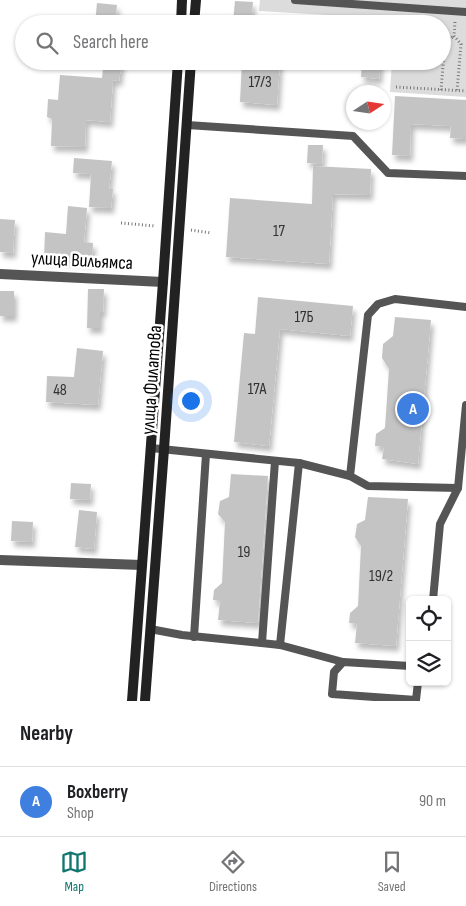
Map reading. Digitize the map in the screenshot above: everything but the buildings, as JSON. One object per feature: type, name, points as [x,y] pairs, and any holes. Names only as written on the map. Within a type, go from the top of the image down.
[{"type":"main road","points":[[181,15],[182,0]]},
{"type":"main road","points":[[195,15],[196,0]]},
{"type":"main road","points":[[132,701],[177,70]]},
{"type":"main road","name":"улица Филатова","points":[[145,701],[190,70]]},
{"type":"street","name":"улица Вильямса","points":[[0,274],[163,282]]},
{"type":"street","points":[[0,560],[142,565]]},
{"type":"lane","points":[[295,0],[366,3],[466,12]]},
{"type":"lane","points":[[187,125],[353,136],[388,173],[466,176]]},
{"type":"lane","points":[[350,476],[368,315],[378,304],[396,299],[466,307]]},
{"type":"lane","points":[[433,596],[440,524],[458,488],[466,405]]},
{"type":"lane","points":[[151,448],[299,463],[350,476],[368,486],[458,488]]},
{"type":"lane","points":[[194,636],[206,454]]},
{"type":"lane","points":[[262,643],[275,461]]},
{"type":"lane","points":[[280,645],[299,463]]},
{"type":"lane","points":[[150,630],[182,636],[280,645],[343,662],[406,666]]},
{"type":"lane","points":[[343,662],[334,672],[332,694],[416,700],[418,686]]},
{"type":"path","points":[[451,38],[454,36],[461,44],[457,91]]},
{"type":"path","points":[[441,90],[443,70]]},
{"type":"path","points":[[396,87],[466,91]]},
{"type":"shaded area","points":[[260,0],[466,0],[466,97],[391,92],[391,70],[451,70],[451,15],[327,15],[259,11]]},
{"type":"place","name":"Boxberry","points":[[413,409]]}]
